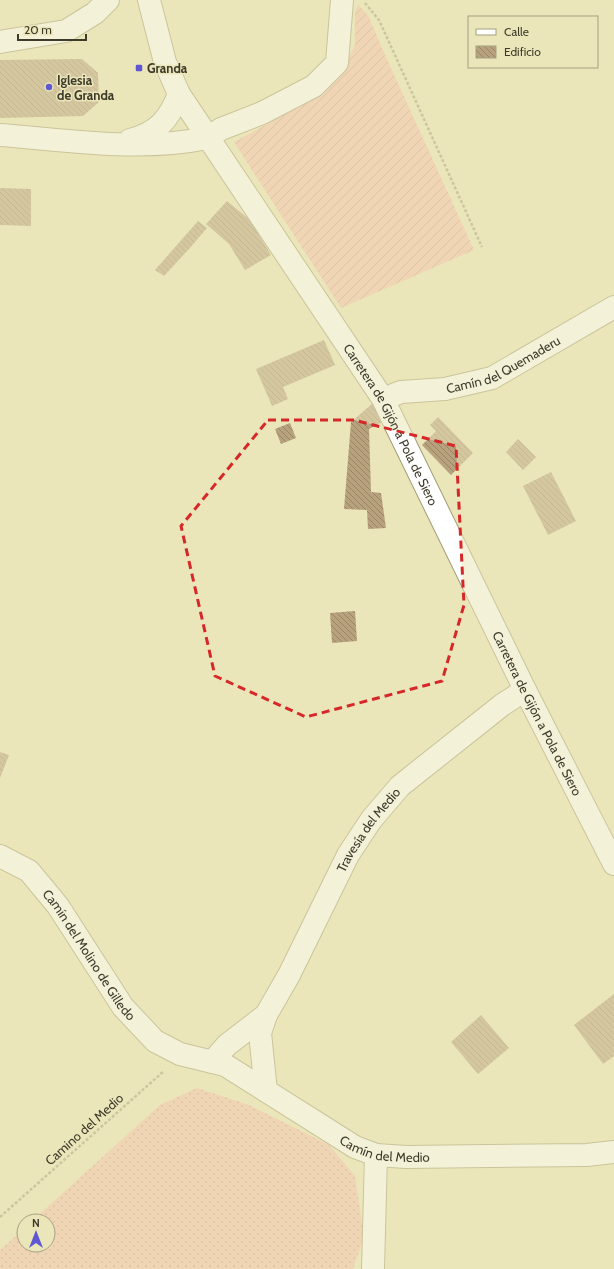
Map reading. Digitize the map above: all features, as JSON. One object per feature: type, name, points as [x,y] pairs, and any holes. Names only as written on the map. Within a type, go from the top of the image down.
[{"type":"street","points":[[0,42],[66,31],[95,12],[108,0]]},
{"type":"street","name":"Carretera de Gijón a Pola de Siero","points":[[149,0],[165,62],[179,94],[207,138],[280,242],[383,399],[526,690],[614,864]]},
{"type":"street","points":[[0,135],[120,144],[184,143],[207,138],[221,129],[262,113],[314,86],[337,63],[342,0]]},
{"type":"street","points":[[120,144],[148,136],[172,113],[179,94]]},
{"type":"street","name":"Camín del Quemaderu","points":[[383,399],[401,392],[445,389],[492,378],[614,307]]},
{"type":"street","name":"Travesía del Medio","points":[[266,1091],[260,1033],[266,1015],[289,976],[348,855],[371,820],[400,786],[502,705],[526,690]]},
{"type":"street","name":"Camín del Molino de Gilledo","points":[[0,856],[29,871],[58,906],[123,1007],[155,1041],[180,1054]]},
{"type":"street","name":"Travesía del Medio","points":[[212,1062],[227,1044],[266,1015]]},
{"type":"street","name":"Camín del Medio","points":[[180,1054],[225,1065],[355,1147],[376,1154],[406,1157],[579,1155],[614,1152]]},
{"type":"street","points":[[373,1269],[376,1154]]},
{"type":"path","points":[[362,0],[379,20],[482,247]]},
{"type":"path","name":"Camino del Medio","points":[[0,1217],[160,1074],[180,1054]]},
{"type":"highlighted area","points":[[268,420],[354,420],[456,446],[464,605],[442,681],[306,717],[215,676],[181,526]]},
{"type":"shaded area","points":[[358,5],[368,15],[474,250],[341,308],[234,142],[307,103],[340,76],[355,45],[355,13]]},
{"type":"shaded area","points":[[197,1088],[249,1105],[329,1145],[355,1176],[364,1237],[353,1269],[0,1269],[0,1250],[16,1236],[16,1253],[56,1253],[56,1213],[41,1213],[160,1105]]},
{"type":"building","name":"Iglesia de Granda","points":[[82,59],[98,73],[99,102],[83,116],[0,118],[0,60]]},
{"type":"building","points":[[0,188],[31,189],[31,226],[0,225]]},
{"type":"building","points":[[227,201],[250,220],[271,255],[245,270],[229,244],[206,224]]},
{"type":"building","points":[[198,221],[207,228],[189,249],[164,276],[155,270]]},
{"type":"building","points":[[324,340],[335,365],[283,387],[288,399],[272,406],[256,369]]},
{"type":"building","points":[[373,403],[382,422],[369,429],[371,492],[381,493],[386,528],[368,529],[367,510],[344,509],[351,422]]},
{"type":"building","points":[[438,417],[473,453],[451,475],[422,445],[436,431],[430,425]]},
{"type":"building","points":[[290,423],[296,438],[281,444],[275,429]]},
{"type":"building","points":[[518,439],[536,457],[523,470],[506,452]]},
{"type":"building","points":[[551,472],[576,521],[548,535],[523,486]]},
{"type":"building","points":[[355,611],[357,641],[332,643],[330,613]]},
{"type":"building","points":[[0,752],[9,755],[0,778]]},
{"type":"building","points":[[614,994],[614,1056],[603,1064],[574,1025]]},
{"type":"building","points":[[481,1015],[509,1048],[478,1074],[451,1042]]},
{"type":"place","name":"Granda","points":[[139,68]]},
{"type":"place","name":"Iglesia de Granda","points":[[49,87]]}]
